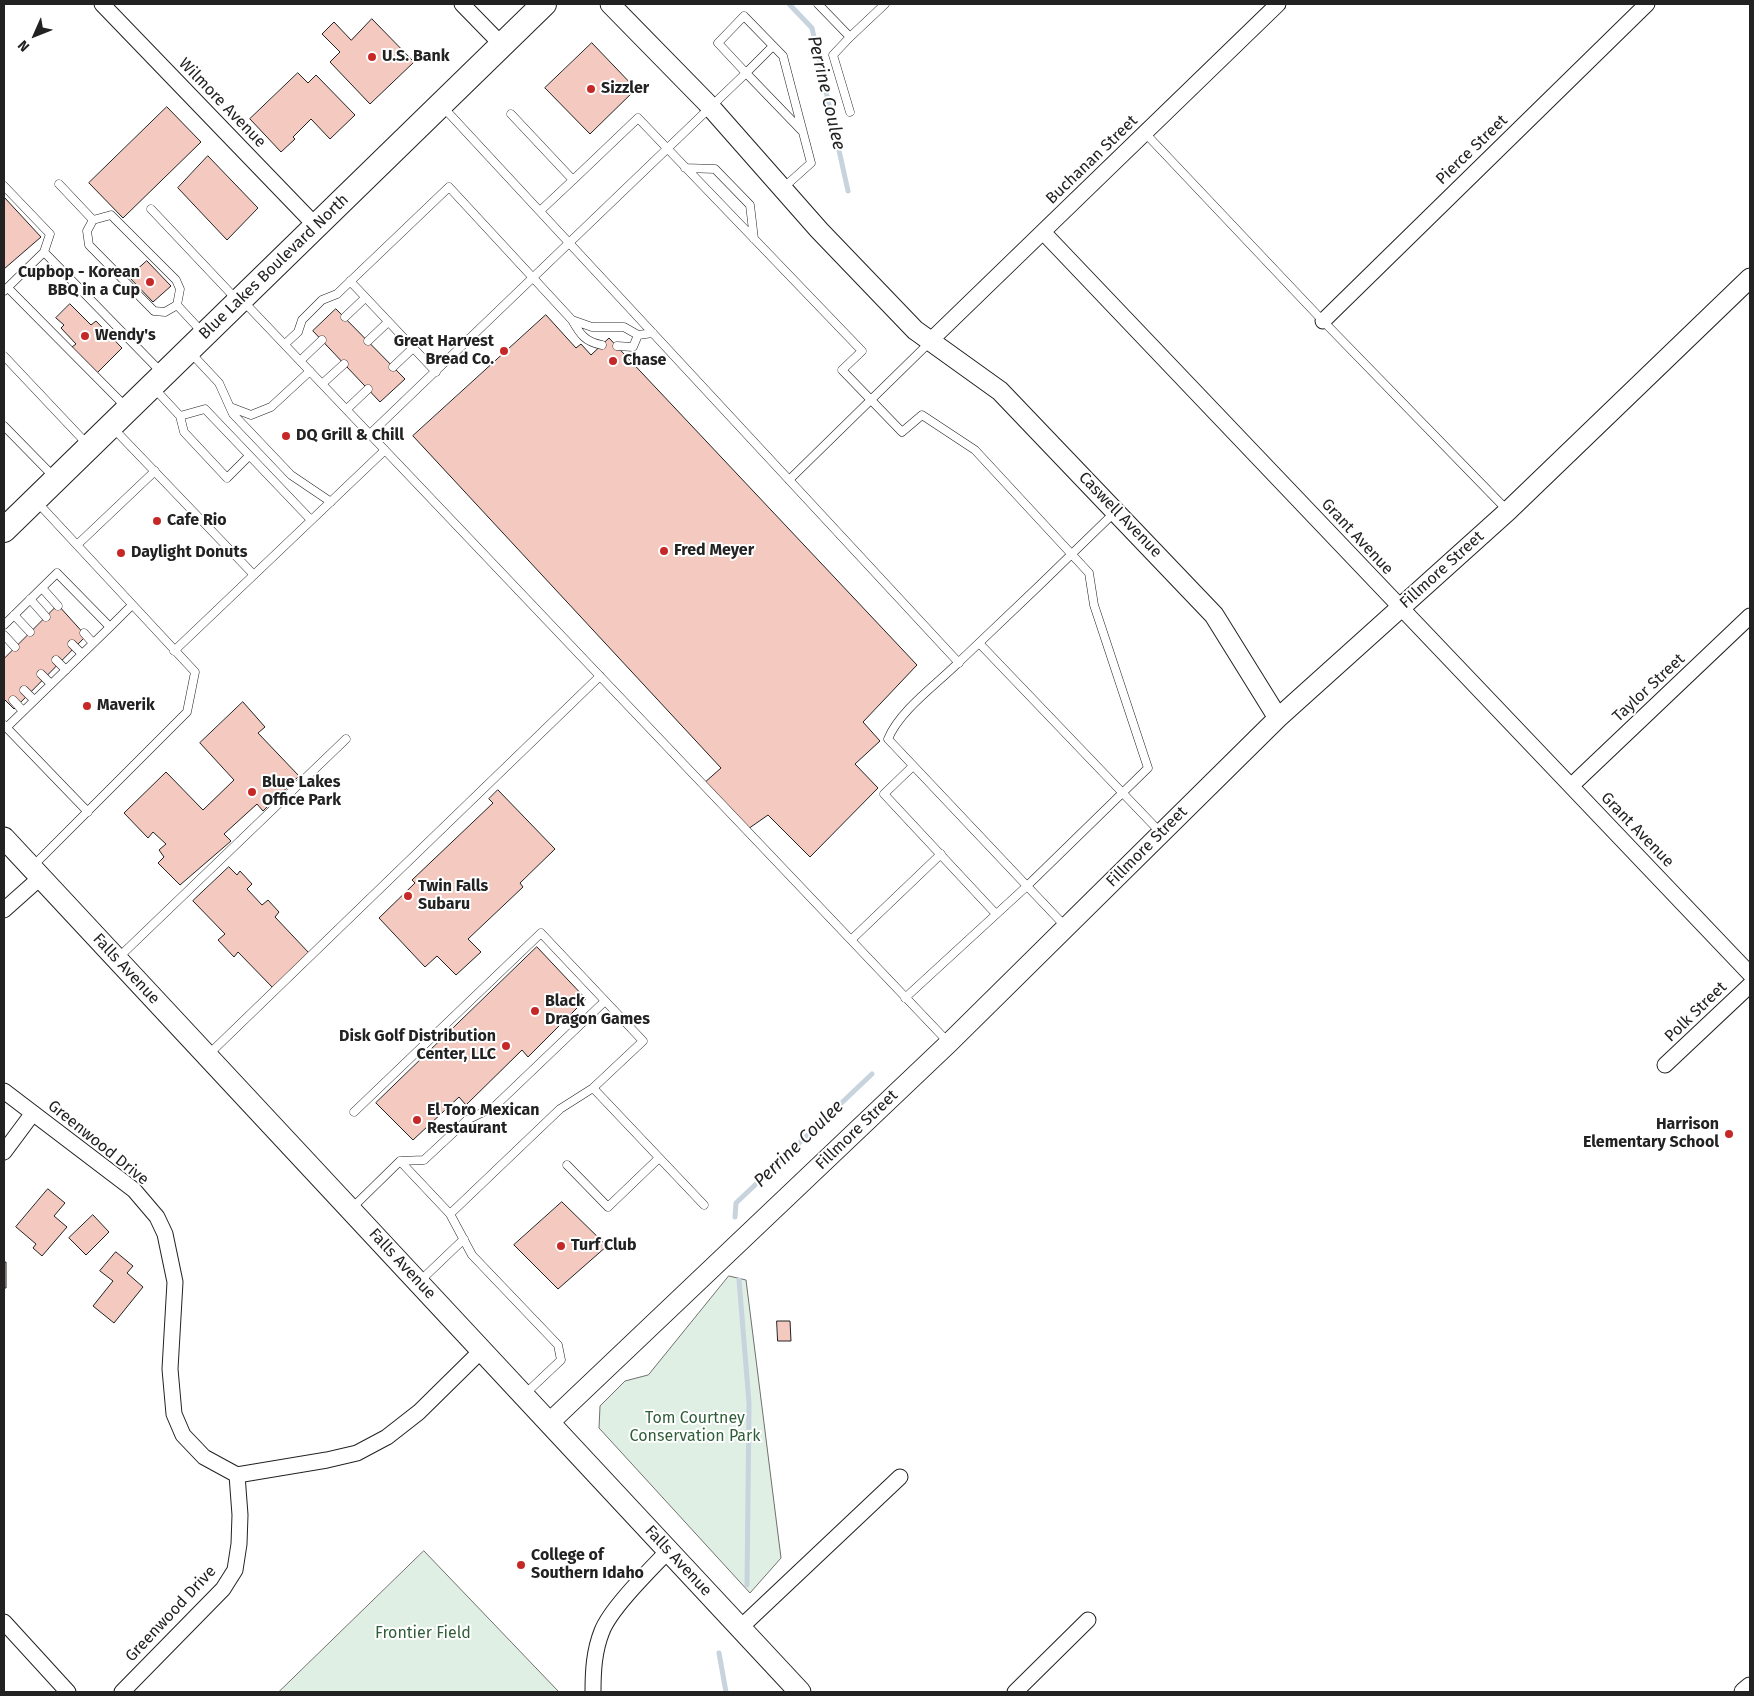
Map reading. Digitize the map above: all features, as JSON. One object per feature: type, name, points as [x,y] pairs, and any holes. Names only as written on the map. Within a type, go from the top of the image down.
[{"type":"main road","name":"Blue Lakes Boulevard North","points":[[4,530],[544,4]]},
{"type":"main road","name":"Falls Avenue","points":[[4,838],[800,1692]]},
{"type":"street","name":"Wilmore Avenue","points":[[102,4],[316,226]]},
{"type":"street","points":[[462,4],[502,45]]},
{"type":"street","name":"Caswell Avenue","points":[[610,4],[711,108],[819,230],[916,330],[1000,392],[1117,511],[1214,615],[1278,718]]},
{"type":"street","name":"Pierce Street","points":[[1323,321],[1647,4]]},
{"type":"street","name":"Buchanan Street","points":[[930,342],[1145,133],[1271,7]]},
{"type":"street","name":"Grant Avenue","points":[[1043,232],[1399,608],[1750,974]]},
{"type":"street","name":"Fillmore Street","points":[[549,1423],[949,1043],[1278,718],[1508,511],[1750,278]]},
{"type":"street","name":"Taylor Street","points":[[1571,786],[1750,616]]},
{"type":"street","points":[[4,910],[36,873]]},
{"type":"street","name":"Polk Street","points":[[1665,1065],[1750,984]]},
{"type":"street","name":"Greenwood Drive","points":[[4,1091],[134,1190],[157,1217],[165,1234],[175,1282],[170,1369],[174,1414],[183,1435],[204,1457],[237,1475],[240,1515],[234,1570],[223,1589],[122,1692]]},
{"type":"street","points":[[4,1152],[33,1113]]},
{"type":"street","points":[[237,1475],[328,1460],[364,1449],[387,1437],[419,1412],[482,1350]]},
{"type":"street","points":[[740,1628],[900,1477]]},
{"type":"street","points":[[593,1692],[593,1662],[602,1630],[625,1598],[668,1551]]},
{"type":"street","points":[[1015,1692],[1088,1620]]},
{"type":"street","points":[[4,1622],[68,1692]]},
{"type":"street","points":[[1744,1692],[1750,1687]]},
{"type":"lane","points":[[818,4],[850,38]]},
{"type":"lane","points":[[850,112],[833,55],[885,4]]},
{"type":"lane","points":[[782,189],[811,162],[783,56],[744,16],[718,43],[803,132]]},
{"type":"lane","points":[[370,434],[668,150],[773,46]]},
{"type":"lane","points":[[441,104],[958,663]]},
{"type":"lane","points":[[511,114],[573,180]]},
{"type":"lane","points":[[540,211],[638,118],[862,351],[842,370],[902,432],[922,415],[975,450],[1088,574],[1094,605],[1148,768],[1027,886],[905,998]]},
{"type":"lane","points":[[1145,133],[1323,321],[1508,511]]},
{"type":"lane","points":[[685,168],[716,169],[750,206],[754,239]]},
{"type":"lane","points":[[59,184],[93,220]]},
{"type":"lane","points":[[4,186],[50,234],[44,252],[6,290],[128,409]]},
{"type":"lane","points":[[285,344],[298,332],[302,320],[322,300],[337,294],[449,187],[535,277],[572,320],[581,335],[589,342],[602,345]]},
{"type":"lane","points":[[151,209],[285,344],[949,1043]]},
{"type":"lane","points":[[177,305],[165,312],[154,311],[89,245],[87,231],[93,220],[111,215],[176,280],[180,289],[177,305],[219,383],[233,414],[291,475],[331,502]]},
{"type":"lane","points":[[44,252],[157,380],[180,416],[184,432],[227,478],[249,456]]},
{"type":"lane","points":[[350,281],[436,372]]},
{"type":"lane","points":[[345,317],[365,298]]},
{"type":"lane","points":[[572,320],[592,327],[624,327],[638,335],[653,333]]},
{"type":"lane","points":[[368,341],[388,322]]},
{"type":"lane","points":[[617,346],[633,347],[638,335]]},
{"type":"lane","points":[[300,361],[322,340]]},
{"type":"lane","points":[[789,480],[930,342]]},
{"type":"lane","points":[[393,367],[413,348]]},
{"type":"lane","points":[[4,356],[90,446]]},
{"type":"lane","points":[[322,384],[344,364]]},
{"type":"lane","points":[[230,407],[251,415],[271,407],[310,371]]},
{"type":"lane","points":[[346,410],[368,389]]},
{"type":"lane","points":[[180,416],[204,409],[311,520]]},
{"type":"lane","points":[[4,426],[56,479]]},
{"type":"lane","points":[[111,426],[254,574]]},
{"type":"lane","points":[[174,650],[385,450]]},
{"type":"lane","points":[[77,545],[155,471]]},
{"type":"lane","points":[[35,500],[195,672],[187,712],[88,812],[36,873]]},
{"type":"lane","points":[[1066,927],[888,739],[894,724],[1117,511]]},
{"type":"lane","points":[[4,625],[58,573],[110,627]]},
{"type":"lane","points":[[42,588],[58,606]]},
{"type":"lane","points":[[30,599],[46,616]]},
{"type":"lane","points":[[88,812],[5,725],[23,711],[132,605]]},
{"type":"lane","points":[[14,615],[30,632]]},
{"type":"lane","points":[[84,633],[93,643]]},
{"type":"lane","points":[[4,635],[15,647]]},
{"type":"lane","points":[[979,643],[1161,833]]},
{"type":"lane","points":[[72,644],[82,654]]},
{"type":"lane","points":[[56,660],[66,670]]},
{"type":"lane","points":[[41,674],[51,684]]},
{"type":"lane","points":[[208,1055],[600,676]]},
{"type":"lane","points":[[24,690],[34,700]]},
{"type":"lane","points":[[13,700],[23,711]]},
{"type":"lane","points":[[117,960],[346,739]]},
{"type":"lane","points":[[913,766],[884,794],[996,914]]},
{"type":"lane","points":[[851,940],[941,854]]},
{"type":"lane","points":[[354,1112],[541,933],[605,1000],[643,1041],[593,1088],[560,1109],[450,1214]]},
{"type":"lane","points":[[351,1209],[400,1161],[424,1160],[467,1120],[494,1107],[605,1000]]},
{"type":"lane","points":[[593,1088],[704,1206]]},
{"type":"lane","points":[[567,1165],[608,1207],[659,1158]]},
{"type":"lane","points":[[400,1161],[450,1214],[472,1255],[558,1345],[560,1360],[524,1395]]},
{"type":"lane","points":[[419,1282],[464,1239]]},
{"type":"green space","name":"Tom Courtney Conservation Park","points":[[729,1276],[746,1280],[781,1558],[750,1593],[599,1428],[600,1406],[625,1381],[648,1375]]},
{"type":"green space","name":"Frontier Field","points":[[424,1551],[559,1692],[279,1692]]},
{"type":"building","name":"U.S. Bank","points":[[372,19],[414,62],[370,104],[330,62],[340,52],[322,34],[334,22],[351,40]]},
{"type":"building","name":"Sizzler","points":[[592,43],[636,89],[590,134],[545,88]]},
{"type":"building","points":[[298,73],[308,83],[316,75],[355,115],[330,139],[311,119],[293,137],[295,139],[281,152],[250,119]]},
{"type":"building","points":[[167,107],[201,142],[123,218],[89,183]]},
{"type":"building","points":[[208,156],[258,208],[227,240],[178,188]]},
{"type":"building","points":[[4,197],[41,237],[4,269]]},
{"type":"building","name":"Cupbop - Korean BBQ in a Cup","points":[[147,261],[171,286],[153,302],[129,277]]},
{"type":"building","points":[[70,304],[91,325],[96,321],[122,348],[97,373],[72,347],[76,344],[61,328],[64,325],[56,318]]},
{"type":"building","points":[[336,309],[405,379],[380,402],[313,331]]},
{"type":"building","name":"Fred Meyer","points":[[546,315],[576,348],[581,344],[591,355],[609,338],[917,665],[863,722],[880,741],[855,764],[878,788],[810,857],[768,815],[748,829],[703,784],[721,768],[413,436]]},
{"type":"building","points":[[58,605],[86,636],[14,709],[4,699],[4,659]]},
{"type":"building","name":"Blue Lakes Office Park","points":[[243,702],[265,727],[258,733],[299,776],[263,811],[257,804],[224,834],[231,841],[180,885],[158,863],[164,857],[159,850],[166,844],[153,832],[148,838],[124,813],[166,772],[203,810],[234,780],[200,743]]},
{"type":"building","points":[[498,790],[555,849],[520,883],[523,887],[468,939],[481,952],[456,975],[437,956],[425,967],[379,918],[415,883],[412,880],[493,803],[489,799]]},
{"type":"building","points":[[229,867],[237,875],[240,871],[252,884],[247,889],[262,905],[268,900],[279,912],[275,917],[309,953],[273,988],[238,952],[234,957],[218,940],[225,934],[193,901]]},
{"type":"building","points":[[537,947],[586,999],[528,1057],[522,1050],[466,1105],[459,1097],[413,1140],[376,1103]]},
{"type":"building","points":[[48,1189],[65,1203],[54,1216],[67,1227],[42,1256],[33,1248],[36,1244],[16,1227]]},
{"type":"building","name":"Turf Club","points":[[562,1202],[607,1246],[558,1289],[514,1245]]},
{"type":"building","points":[[93,1215],[109,1232],[86,1255],[69,1238]]},
{"type":"building","points":[[116,1252],[133,1266],[127,1273],[143,1287],[114,1323],[93,1306],[113,1281],[100,1271]]},
{"type":"building","points":[[4,1262],[6,1262],[6,1288],[4,1288]]},
{"type":"building","points":[[777,1321],[790,1321],[791,1341],[778,1341]]},
{"type":"waterway","name":"Perrine Coulee","points":[[789,4],[812,28],[848,191]]},
{"type":"waterway","name":"Perrine Coulee","points":[[735,1217],[736,1203],[872,1074]]},
{"type":"waterway","name":"Perrine Coulee","points":[[739,1280],[749,1403],[747,1585]]},
{"type":"waterway","name":"Perrine Coulee","points":[[719,1653],[726,1692]]},
{"type":"place","name":"U.S. Bank","points":[[372,57]]},
{"type":"place","name":"Sizzler","points":[[591,89]]},
{"type":"place","name":"Cupbop - Korean BBQ in a Cup","points":[[150,282]]},
{"type":"place","name":"Wendy's","points":[[85,336]]},
{"type":"place","name":"Great Harvest Bread Co.","points":[[504,351]]},
{"type":"place","name":"Chase","points":[[613,361]]},
{"type":"place","name":"DQ Grill & Chill","points":[[286,436]]},
{"type":"place","name":"Cafe Rio","points":[[157,521]]},
{"type":"place","name":"Fred Meyer","points":[[664,551]]},
{"type":"place","name":"Daylight Donuts","points":[[121,553]]},
{"type":"place","name":"Maverik","points":[[87,706]]},
{"type":"place","name":"Blue Lakes Office Park","points":[[252,792]]},
{"type":"place","name":"Twin Falls Subaru","points":[[408,896]]},
{"type":"place","name":"Black Dragon Games","points":[[535,1011]]},
{"type":"place","name":"Disk Golf Distribution Center, LLC","points":[[506,1046]]},
{"type":"place","name":"El Toro Mexican Restaurant","points":[[417,1120]]},
{"type":"place","name":"Harrison Elementary School","points":[[1729,1134]]},
{"type":"place","name":"Turf Club","points":[[561,1246]]},
{"type":"place","name":"College of Southern Idaho","points":[[521,1565]]}]
